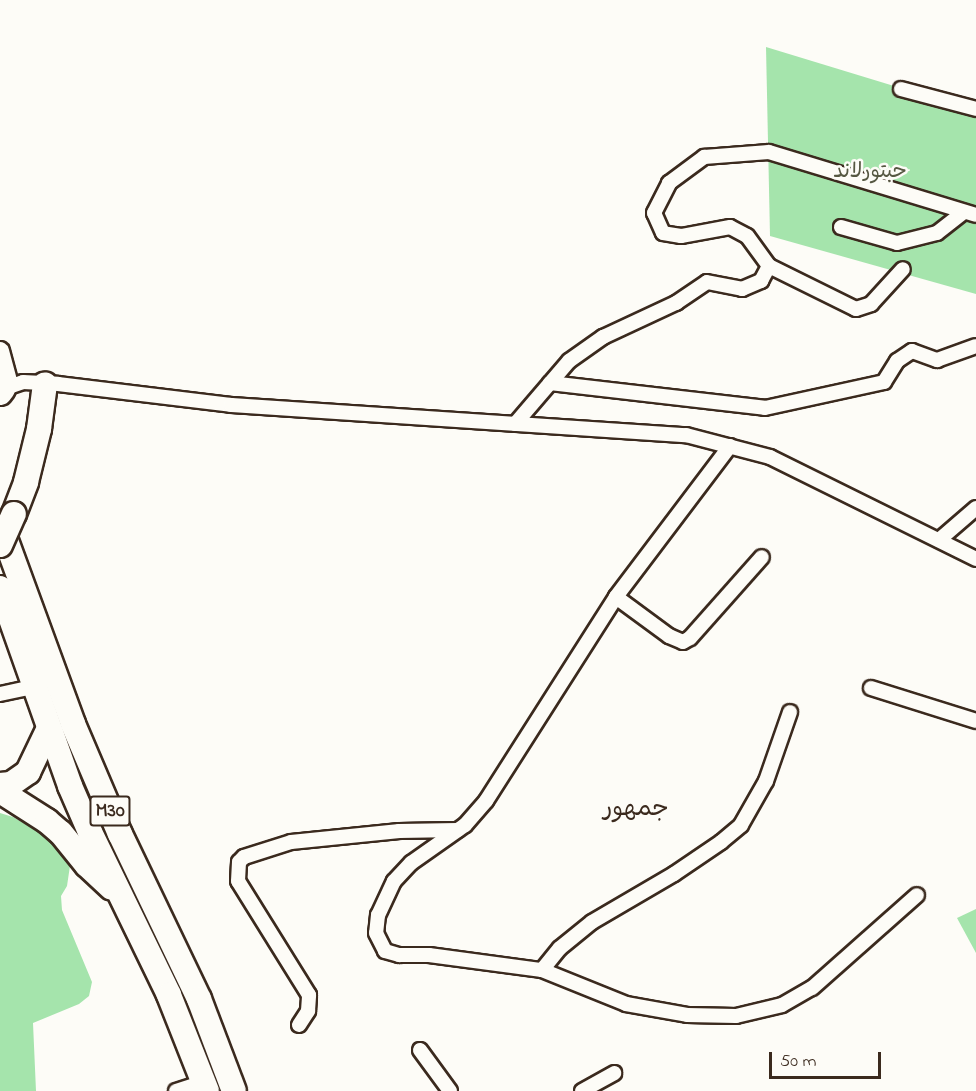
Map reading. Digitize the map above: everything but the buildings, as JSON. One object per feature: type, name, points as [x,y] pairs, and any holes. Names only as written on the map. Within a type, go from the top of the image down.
[{"type":"highway","points":[[0,545],[7,519],[26,482],[39,429],[45,384]]},
{"type":"highway","name":"M30","points":[[7,519],[73,724],[120,834],[211,1027],[234,1091]]},
{"type":"highway","name":"M30","points":[[0,588],[48,730],[90,832],[169,995],[206,1087]]},
{"type":"highway","points":[[0,785],[11,784],[28,772],[48,730]]},
{"type":"highway","points":[[0,791],[48,821],[87,865],[122,896]]},
{"type":"main road","points":[[0,351],[3,389]]},
{"type":"street","points":[[901,89],[976,109]]},
{"type":"street","points":[[903,269],[872,304],[856,309],[769,266],[747,236],[729,227],[681,236],[663,233],[654,213],[669,183],[704,157],[770,152],[970,213]]},
{"type":"street","points":[[841,227],[897,243],[937,233],[970,213]]},
{"type":"street","points":[[515,424],[569,361],[612,332],[676,303],[707,282],[742,289],[761,281],[769,266]]},
{"type":"street","points":[[550,383],[765,408],[884,382],[897,361],[912,351],[937,360],[976,345]]},
{"type":"street","points":[[3,389],[23,382],[231,405],[686,435],[770,457],[976,559]]},
{"type":"street","points":[[730,446],[616,597],[503,777],[478,811],[458,830],[411,863],[394,881],[376,923],[376,933],[385,951],[542,970],[626,1004],[687,1015],[735,1016],[782,1005],[812,988],[917,895]]},
{"type":"street","points":[[939,540],[976,508]]},
{"type":"street","points":[[616,597],[669,636],[683,642],[762,557]]},
{"type":"street","points":[[0,694],[33,687]]},
{"type":"street","points":[[871,688],[976,722]]},
{"type":"street","points":[[542,970],[560,948],[592,922],[681,870],[721,843],[741,825],[766,781],[790,712]]},
{"type":"street","points":[[299,1025],[308,1011],[309,995],[238,881],[239,862],[244,857],[291,843],[399,831],[458,830]]},
{"type":"street","points":[[420,1050],[450,1091]]},
{"type":"street","points":[[582,1091],[614,1073]]},
{"type":"street","points":[[176,1091],[206,1087]]},
{"type":"green space","name":"حبتورلاند","points":[[766,47],[976,111],[976,294],[770,236]]},
{"type":"green space","points":[[0,813],[13,817],[44,835],[71,859],[67,886],[61,896],[62,910],[92,982],[89,996],[79,1004],[33,1023],[36,1091],[0,1091]]},
{"type":"green space","points":[[976,909],[976,953],[957,918]]},
{"type":"district","name":"جمهور","points":[[636,810]]}]
